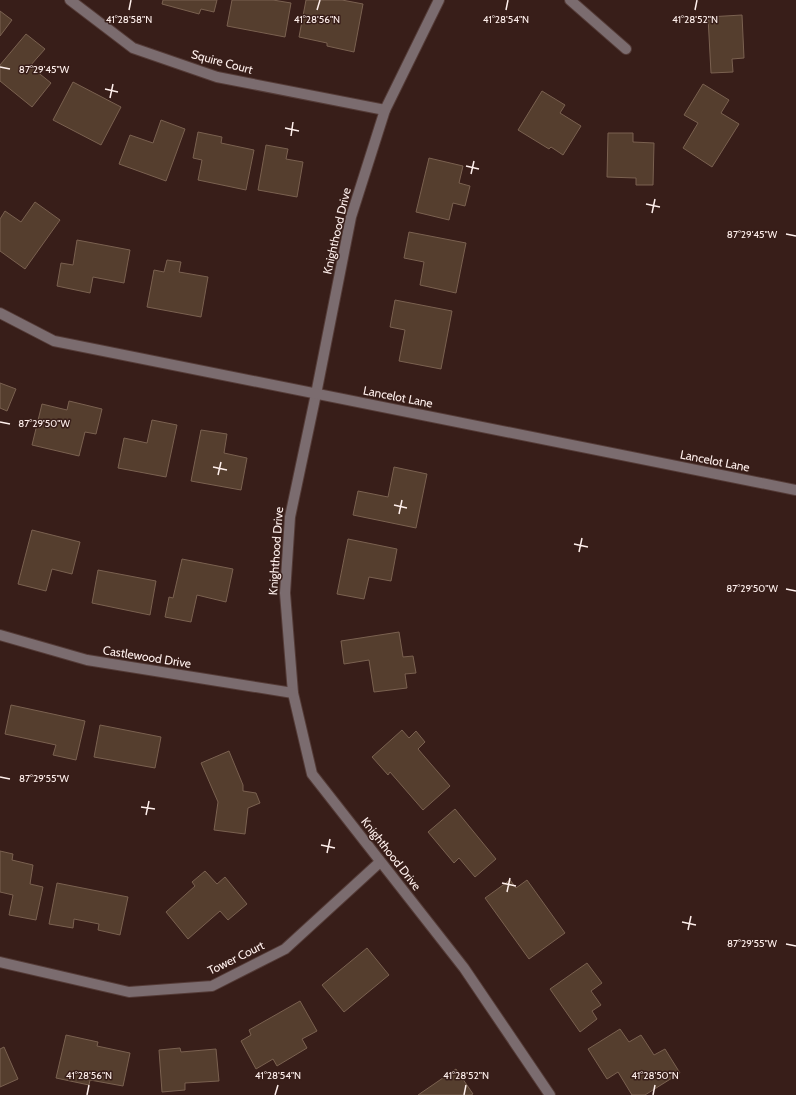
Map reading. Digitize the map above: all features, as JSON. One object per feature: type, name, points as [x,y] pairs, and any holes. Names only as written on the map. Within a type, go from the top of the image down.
[{"type":"street","name":"Squire Court","points":[[70,0],[133,48],[217,77],[385,110]]},
{"type":"street","name":"Knighthood Drive","points":[[440,0],[385,110],[351,218],[290,517],[285,593],[293,693],[312,774],[464,968],[550,1095]]},
{"type":"street","points":[[570,0],[626,49]]},
{"type":"street","name":"Lancelot Lane","points":[[0,313],[54,341],[796,490]]},
{"type":"street","name":"Castlewood Drive","points":[[0,635],[87,660],[293,693]]},
{"type":"street","name":"Tower Court","points":[[0,962],[129,992],[212,986],[285,949],[380,862]]},
{"type":"building","points":[[163,0],[217,0],[214,12],[201,9],[199,14],[162,4]]},
{"type":"building","points":[[232,0],[273,0],[291,3],[285,37],[227,26]]},
{"type":"building","points":[[306,0],[342,0],[363,4],[354,52],[327,46],[327,43],[299,37]]},
{"type":"building","points":[[0,11],[12,20],[0,36]]},
{"type":"building","points":[[742,15],[744,58],[732,59],[733,72],[711,73],[708,17]]},
{"type":"building","points":[[26,34],[45,49],[30,66],[51,83],[32,107],[0,81],[0,65]]},
{"type":"building","points":[[73,82],[121,107],[101,145],[53,120]]},
{"type":"building","points":[[703,84],[729,100],[721,113],[739,124],[712,167],[683,148],[698,123],[684,115]]},
{"type":"building","points":[[542,91],[565,105],[560,113],[581,126],[563,155],[551,147],[549,149],[518,130]]},
{"type":"building","points":[[161,120],[185,129],[166,181],[119,164],[130,135],[153,143]]},
{"type":"building","points":[[198,132],[222,137],[221,143],[254,150],[246,190],[198,180],[202,160],[193,158]]},
{"type":"building","points":[[608,133],[633,133],[633,142],[654,143],[653,185],[636,185],[636,178],[607,177]]},
{"type":"building","points":[[266,145],[288,149],[286,159],[303,162],[297,197],[258,190]]},
{"type":"building","points":[[429,158],[463,166],[459,183],[470,186],[465,206],[453,203],[449,220],[416,212]]},
{"type":"building","points":[[35,202],[60,220],[25,269],[0,251],[0,219],[5,211],[21,222]]},
{"type":"building","points":[[409,232],[466,243],[456,293],[420,285],[424,262],[404,258]]},
{"type":"building","points":[[77,240],[130,250],[124,283],[93,277],[90,293],[57,286],[61,263],[73,265]]},
{"type":"building","points":[[167,260],[181,262],[179,272],[208,277],[201,317],[147,307],[154,270],[164,272]]},
{"type":"building","points":[[395,300],[452,311],[441,369],[399,361],[405,330],[390,327]]},
{"type":"building","points":[[0,383],[16,389],[7,411],[0,408]]},
{"type":"building","points":[[69,401],[102,409],[96,434],[85,432],[79,456],[32,445],[42,404],[67,410]]},
{"type":"building","points":[[152,420],[177,425],[166,477],[118,468],[124,438],[147,443]]},
{"type":"building","points":[[201,430],[227,434],[224,453],[247,458],[241,490],[191,481]]},
{"type":"building","points":[[394,467],[427,474],[416,528],[353,515],[358,491],[388,497]]},
{"type":"building","points":[[32,530],[80,542],[72,574],[52,569],[46,591],[18,584]]},
{"type":"building","points":[[348,539],[397,549],[391,581],[369,577],[364,599],[337,594]]},
{"type":"building","points":[[182,559],[233,569],[226,602],[197,595],[191,622],[165,617],[169,597],[173,598]]},
{"type":"building","points":[[98,570],[156,581],[150,615],[92,603]]},
{"type":"building","points":[[399,632],[403,657],[413,656],[416,673],[405,674],[407,688],[374,692],[369,660],[344,664],[341,641]]},
{"type":"building","points":[[11,705],[85,721],[76,760],[53,755],[56,745],[5,734]]},
{"type":"building","points":[[100,725],[161,737],[155,768],[94,757]]},
{"type":"building","points":[[402,730],[409,738],[416,731],[425,742],[418,749],[450,786],[423,810],[390,772],[388,775],[372,757]]},
{"type":"building","points":[[229,751],[243,785],[243,791],[256,793],[260,803],[248,808],[245,834],[214,830],[218,802],[201,763]]},
{"type":"building","points":[[455,809],[496,859],[475,877],[459,858],[454,863],[428,832]]},
{"type":"building","points":[[0,851],[13,854],[12,860],[33,865],[30,884],[43,887],[36,920],[9,915],[13,895],[0,892]]},
{"type":"building","points":[[205,871],[217,884],[225,877],[247,904],[228,920],[220,911],[188,939],[166,912],[195,886],[192,882]]},
{"type":"building","points":[[510,880],[516,888],[527,880],[565,933],[529,959],[485,898]]},
{"type":"building","points":[[57,883],[128,897],[120,935],[98,930],[99,924],[74,919],[73,928],[49,924]]},
{"type":"building","points":[[367,948],[389,975],[344,1012],[322,985]]},
{"type":"building","points":[[587,963],[602,983],[591,991],[601,1005],[592,1011],[597,1019],[580,1032],[550,989]]},
{"type":"building","points":[[300,1001],[317,1031],[302,1039],[307,1048],[277,1066],[273,1059],[256,1069],[241,1041],[251,1035],[249,1030]]},
{"type":"building","points":[[620,1029],[629,1042],[641,1035],[654,1055],[665,1049],[680,1073],[645,1095],[632,1095],[618,1072],[607,1079],[588,1049]]},
{"type":"building","points":[[66,1035],[98,1042],[97,1046],[130,1053],[123,1086],[90,1080],[89,1085],[56,1078]]},
{"type":"building","points":[[4,1047],[18,1079],[0,1087],[0,1049]]},
{"type":"building","points":[[180,1048],[181,1052],[216,1049],[219,1081],[185,1083],[185,1090],[162,1092],[159,1050]]},
{"type":"building","points":[[456,1069],[473,1094],[418,1095]]}]
